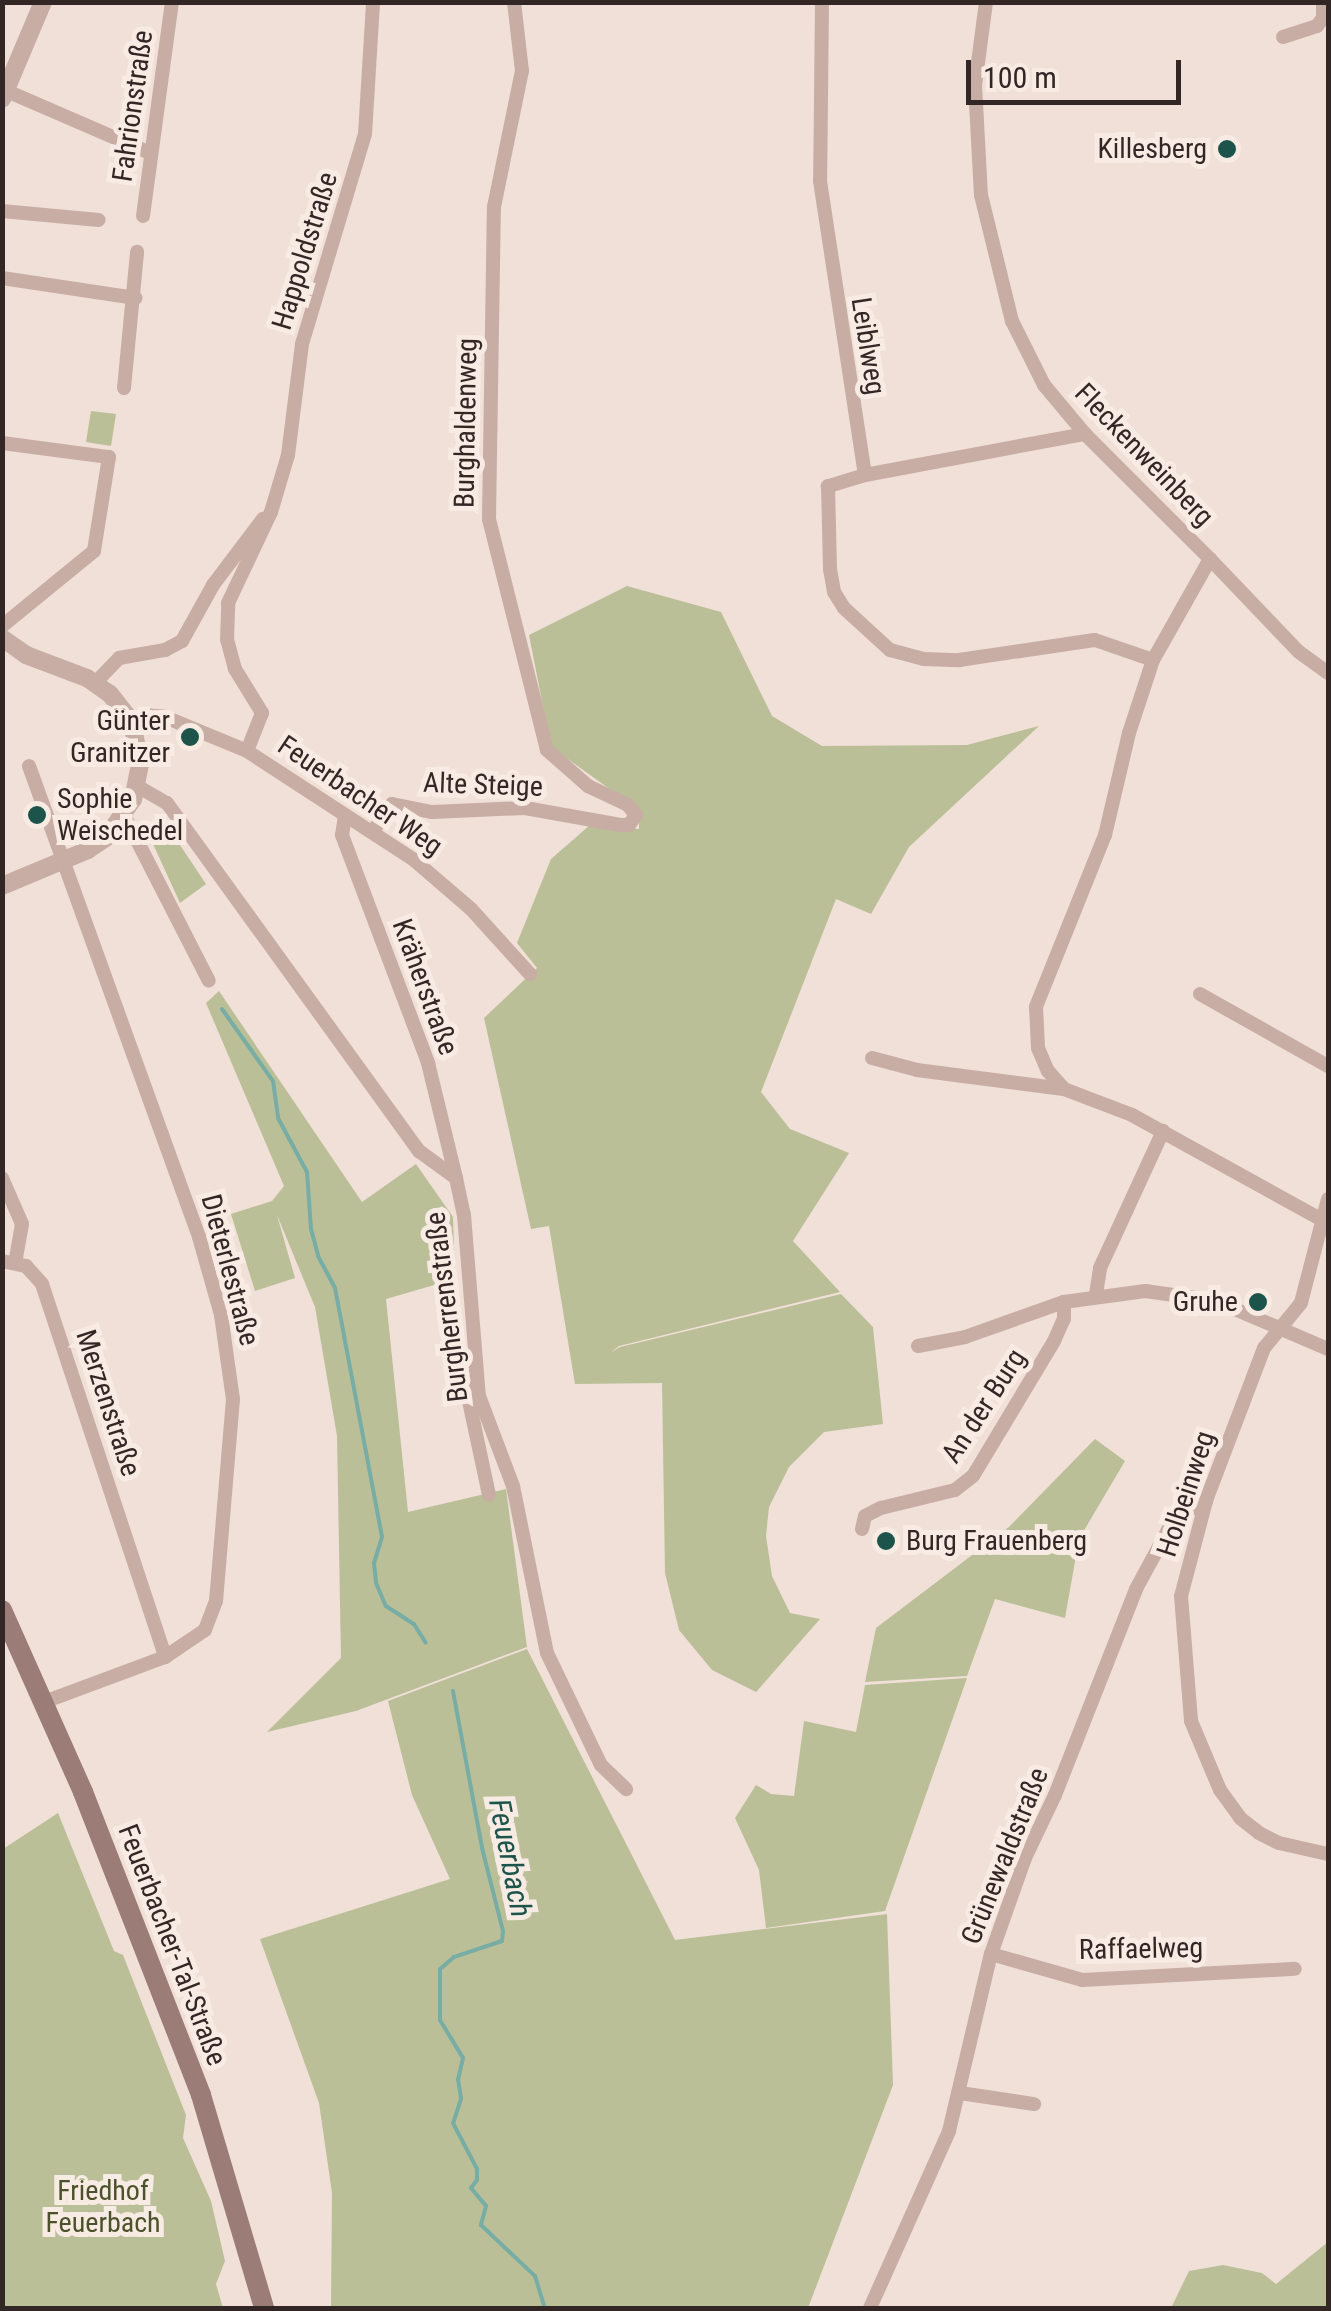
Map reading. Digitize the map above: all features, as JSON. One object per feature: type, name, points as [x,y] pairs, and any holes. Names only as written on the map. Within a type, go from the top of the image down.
[{"type":"main road","name":"Feuerbacher-Tal-Straße","points":[[2,1610],[84,1792],[201,2095],[264,2308]]},
{"type":"street","points":[[43,2],[4,93],[150,153]]},
{"type":"street","name":"Fahrionstraße","points":[[143,216],[172,2]]},
{"type":"street","name":"Happoldstraße","points":[[247,751],[262,714],[235,670],[226,618],[233,589],[271,512],[288,455],[302,344],[365,134],[374,2]]},
{"type":"street","name":"Burghaldenweg","points":[[514,2],[522,72],[494,206],[489,519],[546,750],[588,786],[619,802]]},
{"type":"street","name":"Leiblweg","points":[[822,2],[820,181],[865,475]]},
{"type":"street","name":"Fleckenweinberg","points":[[986,2],[975,85],[981,195],[1012,321],[1044,386],[1085,434],[1210,559],[1153,660],[1129,732],[1105,835],[1036,1007],[1038,1048],[1048,1071],[1064,1089]]},
{"type":"street","points":[[1283,38],[1317,26],[1323,18],[1323,2]]},
{"type":"street","points":[[2,211],[99,220]]},
{"type":"street","points":[[124,388],[138,252]]},
{"type":"street","points":[[2,278],[136,298]]},
{"type":"street","points":[[1085,434],[865,475],[828,486],[834,592],[844,608],[890,650],[959,660],[1095,640],[1153,660]]},
{"type":"street","points":[[2,443],[110,457],[94,551],[2,626]]},
{"type":"street","name":"Happoldstraße","points":[[96,682],[119,658],[165,650],[182,641],[213,585],[271,512]]},
{"type":"street","points":[[1210,559],[1299,652],[1328,673]]},
{"type":"street","points":[[2,638],[26,654],[96,682],[132,722],[140,751],[137,786],[124,815],[98,845],[2,886]]},
{"type":"street","name":"Feuerbacher Weg","points":[[132,722],[144,715],[166,717],[247,751],[444,884],[530,974]]},
{"type":"street","name":"Dieterlestraße","points":[[29,766],[200,1237],[231,1363],[231,1438],[216,1601],[205,1630],[165,1657],[42,1704]]},
{"type":"street","name":"Burgherrenstraße","points":[[137,786],[167,803],[418,1150],[456,1178],[464,1215],[479,1396],[513,1486],[546,1652],[601,1765],[626,1789]]},
{"type":"street","name":"Alte Steige","points":[[372,832],[392,804],[432,812],[525,808],[629,824],[636,816],[634,810],[619,802]]},
{"type":"street","points":[[124,815],[209,981]]},
{"type":"street","name":"Kräherstraße","points":[[345,816],[342,835],[428,1063],[456,1178]]},
{"type":"street","points":[[1200,994],[1328,1066]]},
{"type":"street","points":[[872,1058],[917,1070],[1064,1089],[1163,1131],[1322,1220]]},
{"type":"street","points":[[1096,1294],[1100,1268],[1163,1131]]},
{"type":"street","name":"Merzenstraße","points":[[2,1178],[22,1224],[9,1261],[34,1272],[42,1284],[165,1657]]},
{"type":"street","name":"Holbeinweg","points":[[1328,1200],[1301,1303],[1264,1348],[1206,1502],[1181,1596],[1187,1683],[1199,1744],[1220,1790],[1240,1818],[1279,1843],[1328,1854]]},
{"type":"street","points":[[918,1346],[965,1337],[1096,1294],[1182,1295],[1216,1301],[1282,1326],[1328,1349]]},
{"type":"street","name":"An der Burg","points":[[862,1529],[866,1516],[881,1508],[955,1490],[973,1476],[1054,1342],[1064,1319],[1064,1302]]},
{"type":"street","points":[[473,1358],[466,1374],[469,1401],[489,1495]]},
{"type":"street","name":"Grünewaldstraße","points":[[870,2308],[937,2164],[960,2093],[991,1954],[1025,1858],[1055,1795],[1136,1589],[1168,1530],[1185,1512],[1206,1502]]},
{"type":"street","name":"Raffaelweg","points":[[991,1954],[1082,1980],[1295,1968]]},
{"type":"street","points":[[960,2093],[1034,2104]]},
{"type":"green space","points":[[91,411],[116,414],[111,446],[86,442]]},
{"type":"green space","points":[[627,586],[721,612],[772,716],[822,746],[967,745],[1039,726],[909,847],[871,914],[836,899],[761,1092],[790,1129],[849,1153],[793,1241],[840,1292],[619,1346],[610,1353],[620,1347],[841,1294],[873,1327],[883,1424],[824,1432],[789,1467],[769,1507],[766,1536],[772,1576],[790,1613],[820,1619],[756,1692],[712,1670],[679,1630],[665,1573],[662,1383],[575,1384],[549,1226],[531,1229],[484,1018],[537,968],[517,943],[551,859],[590,825],[639,829],[639,810],[551,747],[529,635]]},
{"type":"green space","points":[[166,824],[206,884],[180,903],[148,833]]},
{"type":"green space","points":[[219,991],[362,1202],[416,1164],[453,1217],[455,1279],[386,1299],[408,1512],[506,1489],[527,1647],[356,1711],[267,1732],[341,1658],[337,1436],[315,1307],[277,1215],[295,1278],[255,1291],[231,1214],[272,1201],[284,1186],[206,1003]]},
{"type":"green space","points":[[1095,1439],[1125,1461],[1079,1539],[1065,1618],[995,1599],[967,1676],[865,1682],[876,1628],[1009,1527]]},
{"type":"green space","points":[[527,1649],[675,1940],[887,1914],[893,2085],[808,2308],[331,2308],[332,2193],[319,2103],[260,1939],[450,1879],[412,1795],[388,1701]]},
{"type":"green space","points":[[967,1678],[885,1911],[766,1928],[759,1870],[735,1818],[756,1785],[771,1794],[794,1796],[804,1721],[856,1732],[865,1685]]},
{"type":"green space","name":"Friedhof Feuerbach","points":[[58,1813],[114,1951],[123,1955],[186,2115],[183,2138],[211,2201],[225,2261],[216,2284],[223,2308],[3,2308],[3,1849]]},
{"type":"green space","points":[[1328,2242],[1328,2308],[1171,2308],[1189,2271],[1223,2265],[1262,2273],[1276,2284]]},
{"type":"waterway","name":"Feuerbach","points":[[222,1009],[273,1081],[278,1118],[307,1172],[311,1229],[318,1256],[335,1288],[382,1537],[374,1563],[376,1583],[386,1606],[414,1624],[426,1643]]},
{"type":"waterway","name":"Feuerbach","points":[[453,1691],[482,1848],[503,1931],[502,1941],[454,1957],[440,1969],[440,2020],[463,2058],[458,2079],[461,2099],[453,2123],[477,2169],[477,2180],[471,2188],[486,2206],[481,2225],[535,2276],[545,2308]]},
{"type":"place","name":"Killesberg","points":[[1227,149]]},
{"type":"place","name":"Günter Granitzer","points":[[190,737]]},
{"type":"place","name":"Sophie Weischedel","points":[[37,815]]},
{"type":"place","name":"Gruhe","points":[[1258,1302]]},
{"type":"place","name":"Burg Frauenberg","points":[[886,1541]]}]
